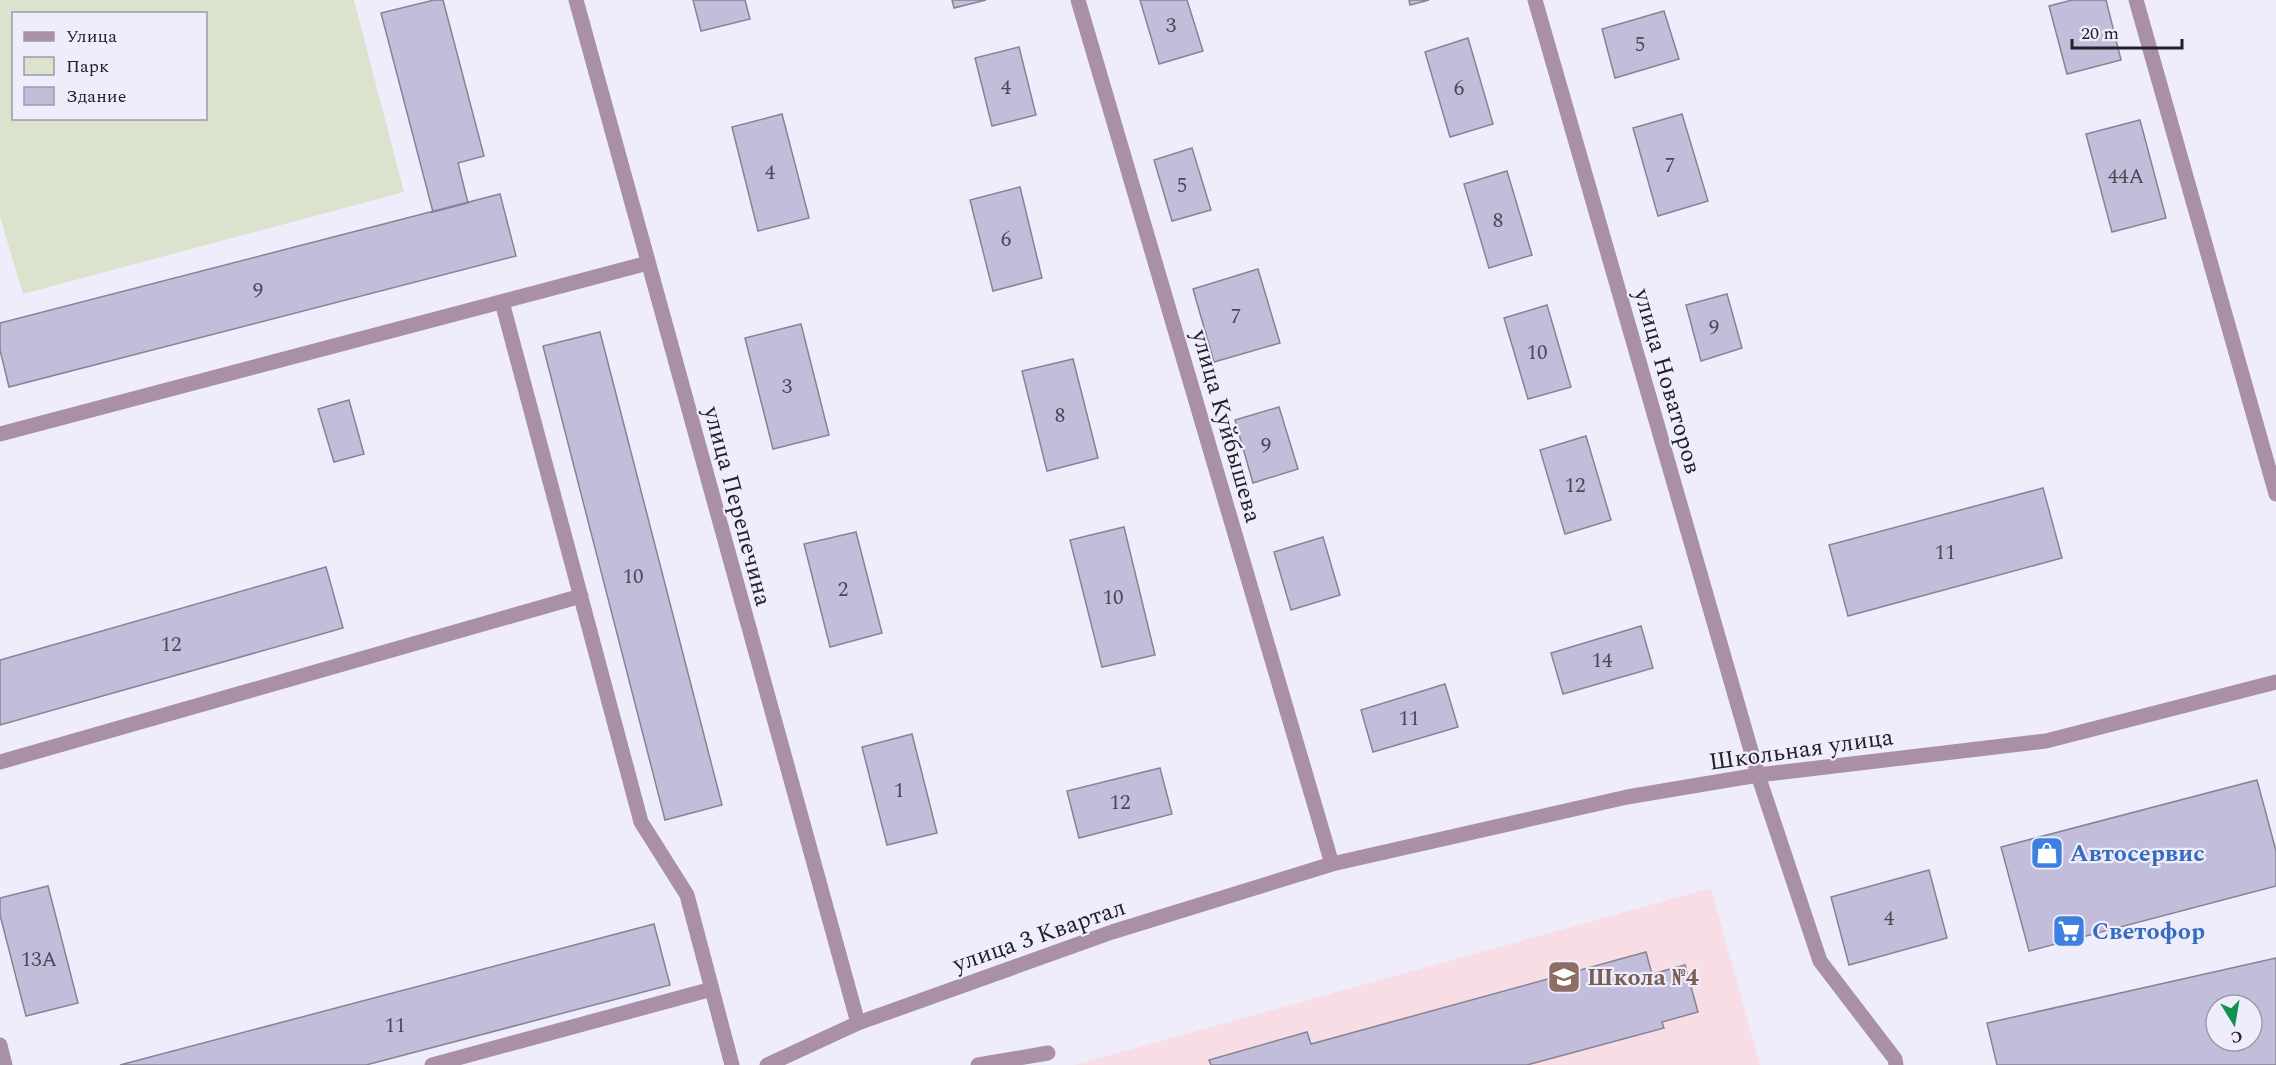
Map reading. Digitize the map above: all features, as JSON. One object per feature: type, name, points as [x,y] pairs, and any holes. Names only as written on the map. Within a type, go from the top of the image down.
[{"type":"street","name":"улица Перепечина","points":[[576,0],[858,1023]]},
{"type":"street","name":"улица Куйбышева","points":[[1078,0],[1332,864]]},
{"type":"street","name":"улица Новаторов","points":[[1534,0],[1758,775],[1820,961],[1895,1059],[1896,1065]]},
{"type":"street","points":[[2136,0],[2276,494]]},
{"type":"street","points":[[0,434],[648,263]]},
{"type":"street","points":[[502,302],[641,822],[687,895],[732,1065]]},
{"type":"street","points":[[0,762],[581,596]]},
{"type":"street","name":"Школьная улица","points":[[1332,864],[1627,797],[1758,775],[2046,741],[2276,682]]},
{"type":"street","name":"улица 3 Квартал","points":[[766,1065],[858,1023],[1112,932],[1332,864]]},
{"type":"street","points":[[432,1065],[712,989]]},
{"type":"street","points":[[0,1045],[5,1065]]},
{"type":"street","points":[[978,1065],[1048,1053]]},
{"type":"shaded area","name":"Школа №4","points":[[1711,888],[1760,1065],[1074,1065]]},
{"type":"green space","points":[[0,0],[354,0],[404,192],[23,294],[0,217]]},
{"type":"building","points":[[434,0],[443,0],[484,156],[458,163],[468,203],[433,212],[381,13]]},
{"type":"building","points":[[693,0],[745,0],[750,19],[701,31]]},
{"type":"building","points":[[952,0],[986,0],[954,8]]},
{"type":"building","points":[[1140,0],[1187,0],[1203,51],[1159,64]]},
{"type":"building","points":[[1409,0],[1429,0],[1410,5]]},
{"type":"building","points":[[2072,0],[2106,0],[2121,60],[2067,74],[2049,6]]},
{"type":"building","points":[[1664,11],[1679,59],[1615,78],[1602,29]]},
{"type":"building","points":[[1468,38],[1493,124],[1450,137],[1425,52]]},
{"type":"building","points":[[1019,47],[1036,115],[992,126],[975,58]]},
{"type":"building","points":[[782,114],[809,218],[758,231],[732,127]]},
{"type":"building","points":[[1682,114],[1708,201],[1658,216],[1633,128]]},
{"type":"building","points":[[2140,120],[2166,218],[2112,232],[2086,134]]},
{"type":"building","points":[[1192,148],[1211,210],[1172,221],[1154,160]]},
{"type":"building","points":[[1507,171],[1532,255],[1489,268],[1464,184]]},
{"type":"building","points":[[1020,187],[1042,278],[993,291],[970,200]]},
{"type":"building","points":[[500,194],[516,256],[9,387],[0,350],[0,323]]},
{"type":"building","points":[[1258,269],[1280,343],[1214,362],[1193,289]]},
{"type":"building","points":[[1727,294],[1742,348],[1701,361],[1686,305]]},
{"type":"building","points":[[1547,305],[1571,387],[1528,399],[1504,318]]},
{"type":"building","points":[[801,324],[829,435],[773,449],[745,338]]},
{"type":"building","points":[[600,332],[722,805],[665,820],[543,346]]},
{"type":"building","points":[[1073,359],[1098,458],[1047,471],[1022,371]]},
{"type":"building","points":[[349,400],[364,454],[334,462],[318,409]]},
{"type":"building","points":[[1279,407],[1298,469],[1253,483],[1235,420]]},
{"type":"building","points":[[1586,436],[1611,520],[1565,534],[1540,450]]},
{"type":"building","points":[[2043,488],[2062,558],[1848,616],[1829,545]]},
{"type":"building","points":[[1124,527],[1155,655],[1102,667],[1070,540]]},
{"type":"building","points":[[856,532],[882,633],[830,647],[804,544]]},
{"type":"building","points":[[1323,537],[1340,595],[1291,610],[1274,552]]},
{"type":"building","points":[[326,567],[343,628],[0,725],[0,660]]},
{"type":"building","points":[[1641,626],[1653,668],[1563,694],[1551,653]]},
{"type":"building","points":[[1445,684],[1458,727],[1373,752],[1361,710]]},
{"type":"building","points":[[912,734],[937,833],[887,845],[862,747]]},
{"type":"building","points":[[1160,768],[1172,814],[1079,838],[1067,791]]},
{"type":"building","points":[[2257,780],[2276,851],[2276,886],[2029,951],[2001,847]]},
{"type":"building","points":[[1929,870],[1947,938],[1849,965],[1831,897]]},
{"type":"building","points":[[48,886],[78,1003],[26,1016],[0,915],[0,898]]},
{"type":"building","points":[[654,924],[670,985],[366,1065],[120,1065]]},
{"type":"building","points":[[1646,952],[1652,974],[1685,965],[1698,1012],[1662,1022],[1664,1028],[1527,1065],[1211,1065],[1209,1060],[1307,1032],[1311,1044]]},
{"type":"building","points":[[2276,958],[2276,1065],[1997,1065],[1987,1023]]},
{"type":"place","name":"Автосервис","points":[[2047,853]]},
{"type":"place","name":"Светофор","points":[[2069,931]]},
{"type":"place","name":"Школа №4","points":[[1564,977]]}]
